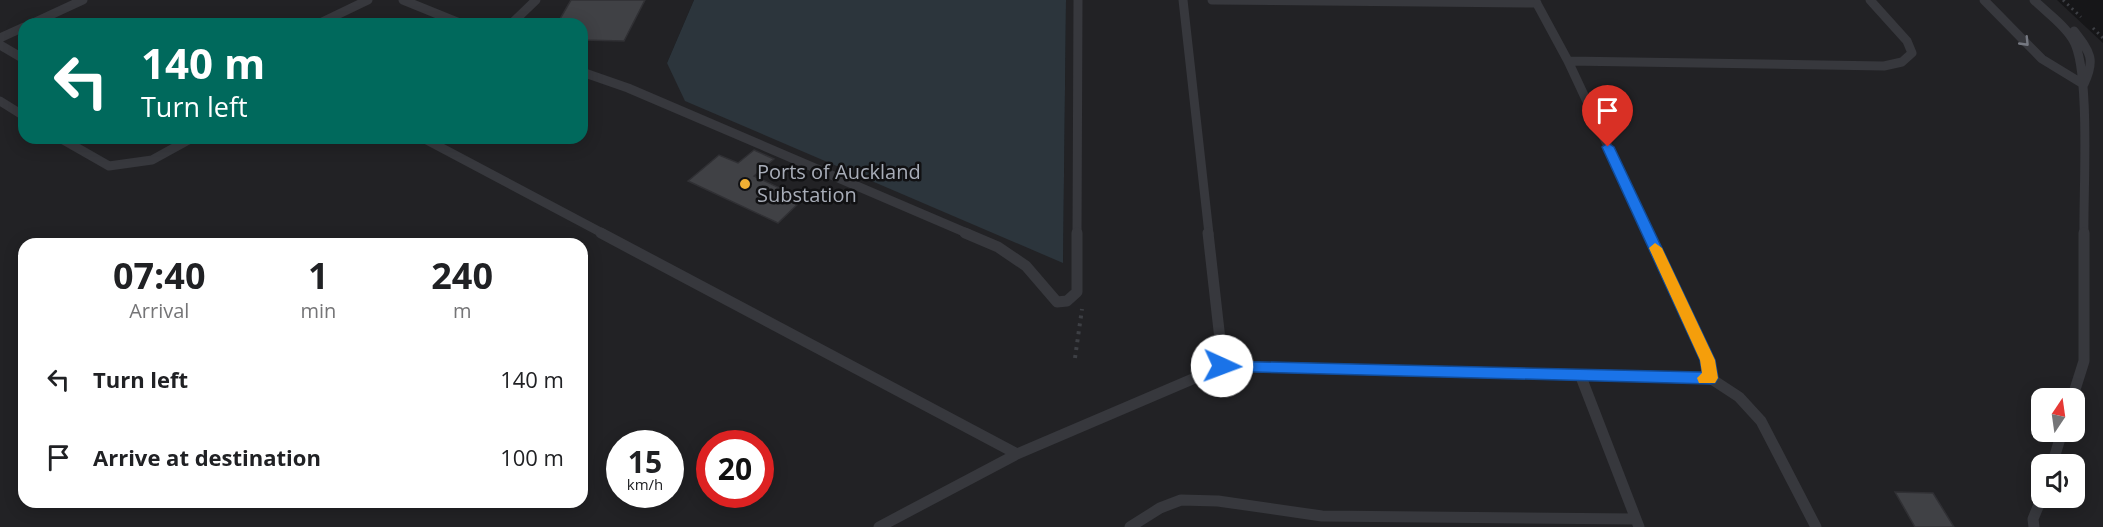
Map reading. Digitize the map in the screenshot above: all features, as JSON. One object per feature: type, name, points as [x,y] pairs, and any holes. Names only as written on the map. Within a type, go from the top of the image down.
[{"type":"lane","points":[[44,18],[83,0]]},
{"type":"lane","points":[[330,18],[368,0]]},
{"type":"lane","points":[[403,0],[447,18]]},
{"type":"lane","points":[[517,18],[536,0]]},
{"type":"lane","points":[[588,74],[628,88],[998,247],[1026,266],[1057,302],[1072,299],[1077,292],[1078,0]]},
{"type":"lane","points":[[1183,0],[1222,366]]},
{"type":"lane","points":[[1212,0],[1536,2],[1568,61],[1708,360],[1710,378]]},
{"type":"lane","points":[[1568,61],[1884,66],[1902,62],[1912,53],[1907,41],[1870,0]]},
{"type":"lane","points":[[1984,0],[2042,59],[2083,84]]},
{"type":"lane","points":[[2034,0],[2073,39],[2078,52],[2083,84],[2084,361],[2075,388]]},
{"type":"lane","points":[[2042,0],[2070,27],[2088,50],[2092,67],[2083,84]]},
{"type":"lane","points":[[0,38],[18,30]]},
{"type":"lane","points":[[0,45],[18,56]]},
{"type":"lane","points":[[0,101],[18,112]]},
{"type":"lane","points":[[70,144],[109,166],[152,160],[181,144]]},
{"type":"lane","points":[[434,144],[1017,454]]},
{"type":"lane","points":[[879,527],[1017,454],[1222,366],[1581,377],[1710,378],[1739,397],[1761,421],[1816,527]]},
{"type":"lane","points":[[1130,527],[1160,508],[1181,500],[1218,501],[1322,516],[1637,523],[1581,377]]},
{"type":"lane","points":[[2034,527],[2033,519],[2038,508]]},
{"type":"path","points":[[1072,299],[1083,310],[1076,358]]},
{"type":"shaded area","points":[[0,0],[694,0],[667,63],[1063,262],[1066,0],[2057,0],[2103,43],[2103,527],[0,527]]},
{"type":"shaded area","points":[[694,0],[1066,0],[1063,263],[685,101],[667,63]]},
{"type":"building","points":[[571,0],[645,0],[624,41],[588,40],[588,18],[560,18]]},
{"type":"building","points":[[754,150],[774,159],[754,176],[803,199],[778,223],[688,181],[719,155],[738,163]]},
{"type":"building","points":[[1895,492],[1933,493],[1954,527],[1915,527]]},
{"type":"slow traffic","points":[[1655,248],[1708,360],[1710,378],[1704,378]]},
{"type":"place","name":"Ports of Auckland Substation","points":[[745,184]]},
{"type":"route","points":[[1222,366],[1581,377],[1710,378],[1708,360],[1608,147]]}]
